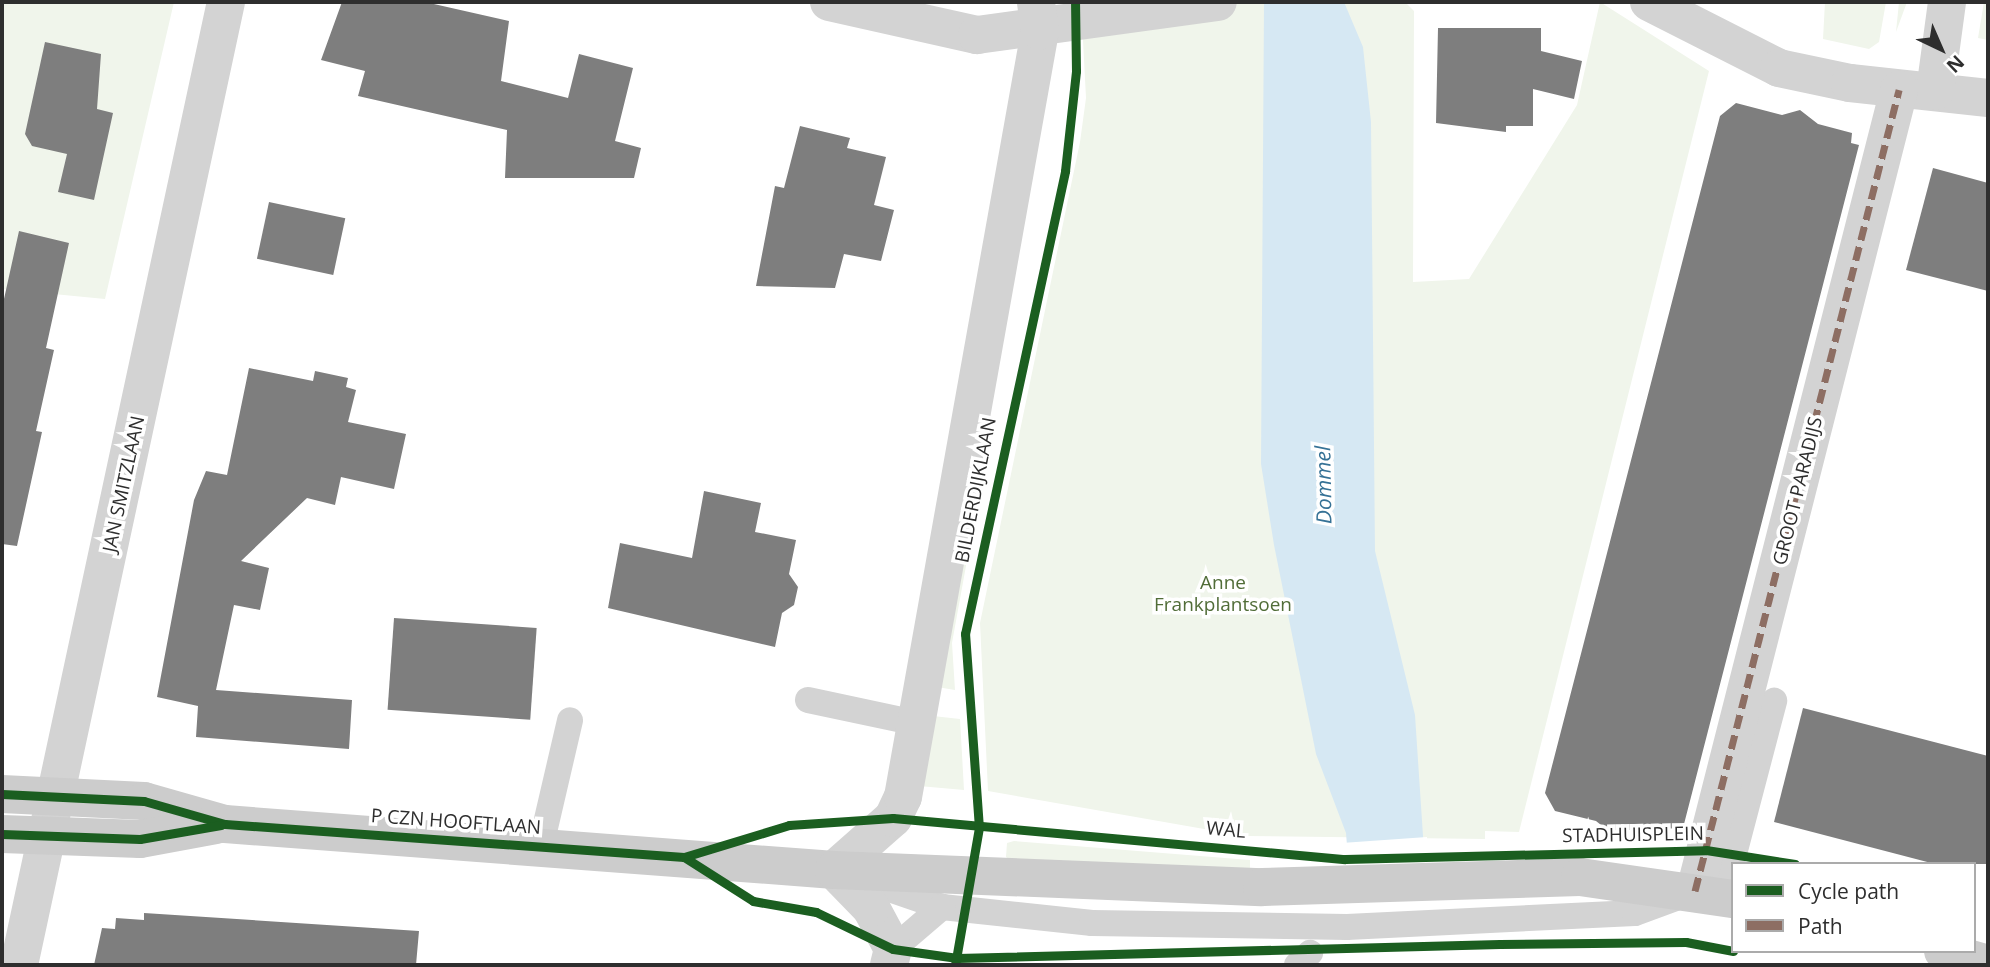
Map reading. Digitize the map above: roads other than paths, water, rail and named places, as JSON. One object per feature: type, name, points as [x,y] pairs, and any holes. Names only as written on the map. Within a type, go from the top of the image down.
[{"type":"street","name":"JAN SMITZLAAN","points":[[19,965],[226,2]]},
{"type":"street","points":[[830,2],[977,35],[1038,17],[1217,2]]},
{"type":"street","points":[[1649,2],[1779,68],[1917,90],[1988,98]]},
{"type":"street","name":"GROOT PARADIJS","points":[[1717,895],[1917,90],[1947,2]]},
{"type":"street","name":"BILDERDIJKLAAN","points":[[834,870],[893,817],[918,714],[1038,17]]},
{"type":"street","name":"P CZN HOOFTLAAN","points":[[2,793],[58,783],[144,801],[225,824],[541,845],[834,870]]},
{"type":"street","name":"P CZN HOOFTLAAN","points":[[2,834],[46,839],[140,839],[225,824]]},
{"type":"street","points":[[834,870],[1346,885],[1580,877],[1717,895]]},
{"type":"street","points":[[834,870],[871,908],[891,957]]},
{"type":"street","points":[[1950,953],[1988,964]]},
{"type":"lane","points":[[808,700],[918,714]]},
{"type":"lane","points":[[834,870],[942,906],[1091,923],[1347,927],[1634,913],[1717,895],[1774,701]]},
{"type":"lane","points":[[541,845],[570,720]]},
{"type":"lane","points":[[891,957],[942,906]]},
{"type":"water","name":"Dommel","points":[[1264,2],[1344,2],[1363,47],[1371,122],[1375,551],[1415,715],[1425,866],[1349,871],[1346,833],[1316,754],[1274,545],[1261,464]]},
{"type":"park label","name":"Anne Frankplantsoen","points":[[1223,594]]}]
